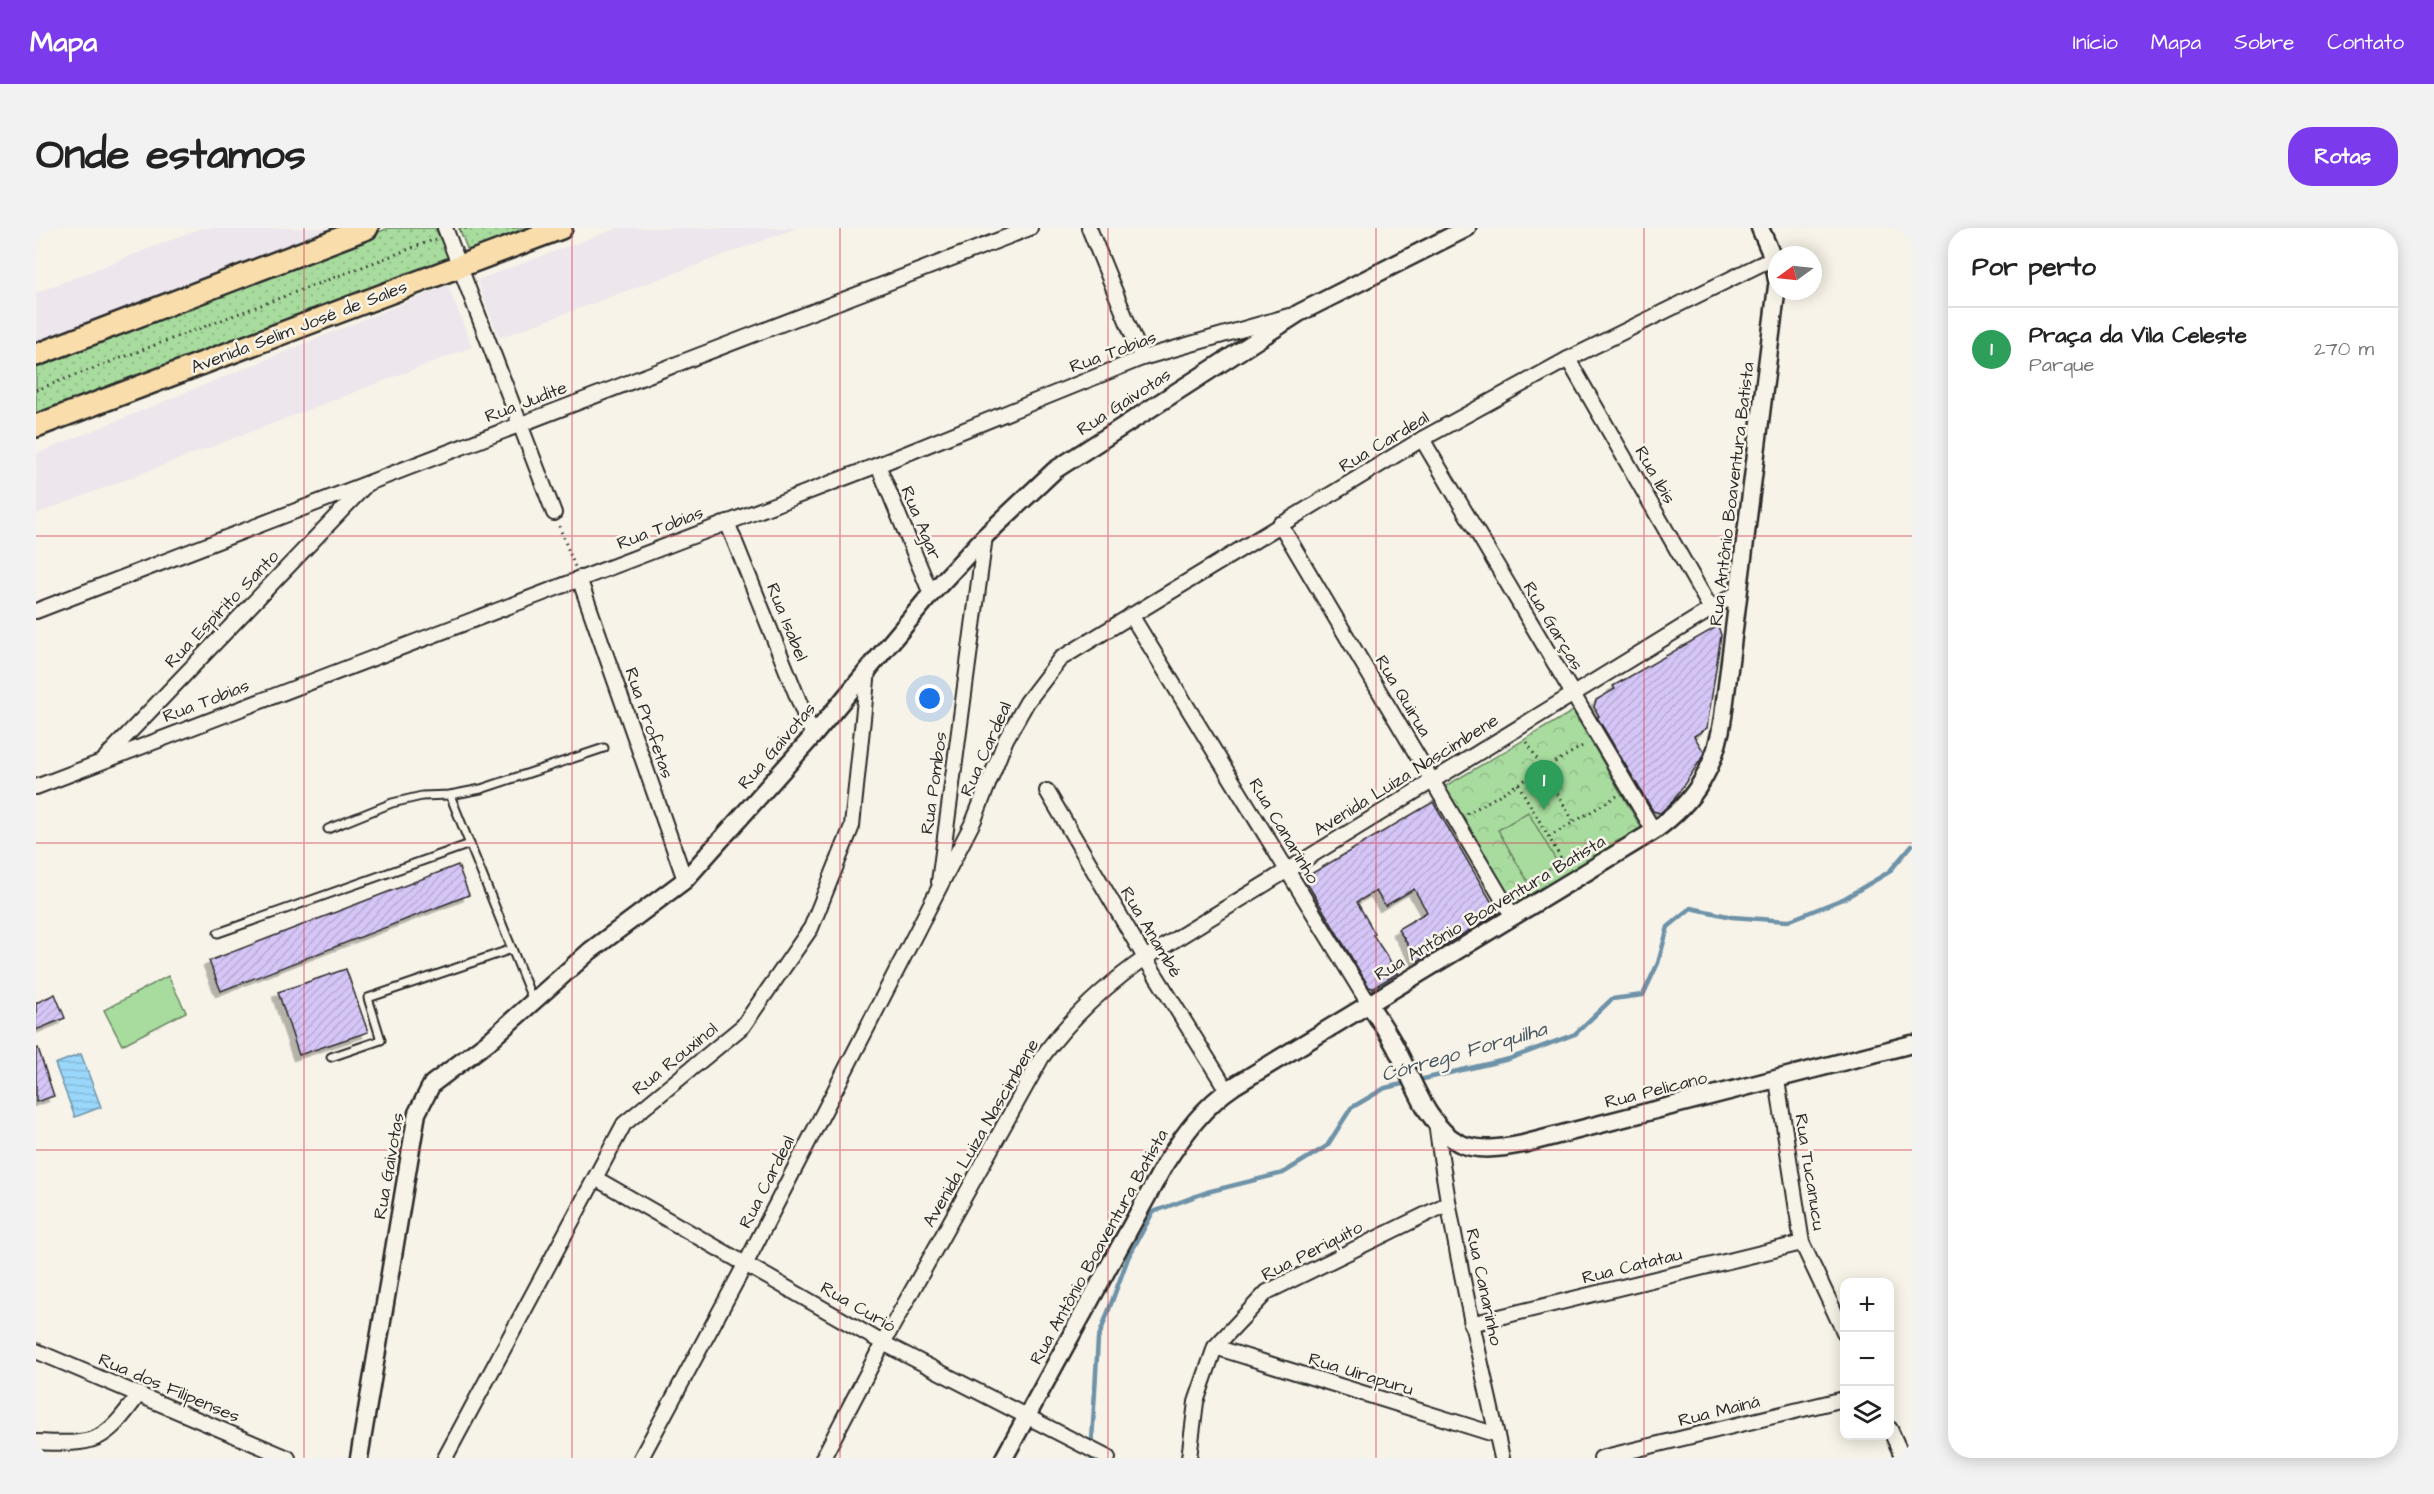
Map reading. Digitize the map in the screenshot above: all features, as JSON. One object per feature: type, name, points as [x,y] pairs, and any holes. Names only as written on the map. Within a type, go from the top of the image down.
[{"type":"main road","points":[[36,355],[367,228]]},
{"type":"main road","name":"Avenida Selim José de Sales","points":[[36,426],[561,228]]},
{"type":"street","name":"Rua Judite","points":[[36,611],[1030,228]]},
{"type":"street","points":[[1089,228],[1142,358]]},
{"type":"street","name":"Rua Gaivotas","points":[[359,1458],[417,1113],[432,1084],[489,1041],[590,951],[685,880],[813,736],[931,594],[985,536],[1055,470],[1299,313],[1467,228]]},
{"type":"street","points":[[1760,228],[1768,246]]},
{"type":"street","points":[[446,232],[554,513]]},
{"type":"street","name":"Rua Cardeal","points":[[641,1458],[746,1263],[974,820],[1006,739],[1027,702],[1060,658],[1422,439],[1568,359],[1768,260]]},
{"type":"street","name":"Rua Antônio Boaventura Batista","points":[[1004,1458],[1165,1164],[1201,1113],[1227,1090],[1654,831],[1673,816],[1692,795],[1714,758],[1723,717],[1775,300]]},
{"type":"street","name":"Rua Tobias","points":[[36,787],[878,465],[1142,358],[1299,313]]},
{"type":"street","name":"Rua Ibis","points":[[1568,359],[1711,609]]},
{"type":"street","name":"Rua Garças","points":[[1422,439],[1654,831]]},
{"type":"street","name":"Rua Agar","points":[[878,465],[931,594]]},
{"type":"street","name":"Rua Espírito Santo","points":[[102,760],[368,483]]},
{"type":"street","name":"Rua Isabel","points":[[727,522],[813,736]]},
{"type":"street","name":"Rua Quirua","points":[[1280,524],[1513,917]]},
{"type":"street","name":"Rua Pombos","points":[[937,891],[985,536]]},
{"type":"street","name":"Rua Profetas","points":[[579,578],[685,880]]},
{"type":"street","name":"Avenida Luiza Nascimbene","points":[[823,1458],[883,1343],[1042,1057],[1089,1002],[1145,958],[1739,592]]},
{"type":"street","name":"Rua Canarinho","points":[[1131,615],[1369,1005],[1389,1034],[1425,1104]]},
{"type":"street","name":"Rua Rouxinol","points":[[445,1458],[624,1124],[743,1026],[811,928],[852,826],[868,670]]},
{"type":"street","name":"Rua Anambé","points":[[1047,791],[1145,958],[1227,1090]]},
{"type":"street","name":"Rua Pelicano","points":[[1425,1104],[1436,1122],[1448,1135],[1461,1144],[1506,1148],[1912,1044]]},
{"type":"street","name":"Rua Tucanucu","points":[[1777,1080],[1802,1243],[1840,1322]]},
{"type":"street","name":"Rua Canarinho","points":[[1436,1122],[1447,1204],[1471,1324],[1502,1458]]},
{"type":"street","name":"Rua Curió","points":[[595,1178],[883,1343],[1108,1458]]},
{"type":"street","name":"Rua Periquito","points":[[1189,1458],[1196,1402],[1215,1347],[1267,1292],[1447,1204]]},
{"type":"street","name":"Rua Catatau","points":[[1471,1324],[1802,1243]]},
{"type":"street","name":"Rua Uirapuru","points":[[1215,1347],[1497,1435]]},
{"type":"street","name":"Rua dos Filipenses","points":[[36,1351],[288,1458]]},
{"type":"street","points":[[36,1442],[74,1443],[99,1438],[119,1421],[139,1394]]},
{"type":"street","name":"Rua Mainá","points":[[1601,1458],[1840,1400]]},
{"type":"street","points":[[1894,1438],[1903,1458]]},
{"type":"lane","points":[[328,829],[392,803],[422,796],[450,795],[481,789],[604,748]]},
{"type":"lane","points":[[450,795],[533,1001]]},
{"type":"lane","points":[[218,933],[470,844]]},
{"type":"lane","points":[[331,1057],[381,1040],[368,998],[512,949]]},
{"type":"path","points":[[36,390],[446,232],[466,228]]},
{"type":"path","points":[[554,513],[579,578]]},
{"type":"path","points":[[1527,742],[1574,822]]},
{"type":"path","points":[[1466,814],[1588,742]]},
{"type":"path","points":[[1518,784],[1567,868]]},
{"type":"path","points":[[1549,837],[1619,795]]},
{"type":"shaded area","points":[[201,228],[338,228],[36,344],[36,293]]},
{"type":"shaded area","points":[[618,228],[797,228],[499,338],[477,280]]},
{"type":"shaded area","points":[[448,285],[472,347],[36,514],[36,454]]},
{"type":"green space","points":[[389,228],[435,228],[451,261],[36,418],[36,363]]},
{"type":"green space","points":[[459,228],[530,228],[468,251]]},
{"type":"green space","points":[[1573,711],[1642,829],[1514,905],[1444,787]]},
{"type":"green space","points":[[1528,812],[1558,864],[1528,882],[1498,830]]},
{"type":"green space","points":[[168,976],[186,1012],[122,1045],[104,1010]]},
{"type":"water","points":[[81,1054],[101,1107],[75,1117],[55,1064]]},
{"type":"building","points":[[1718,626],[1721,635],[1707,728],[1694,736],[1704,752],[1673,801],[1660,813],[1653,811],[1597,717],[1599,716],[1594,707],[1596,700],[1615,689],[1613,686]]},
{"type":"building","points":[[1433,802],[1498,913],[1418,961],[1398,929],[1427,912],[1414,889],[1385,906],[1376,891],[1357,902],[1375,934],[1373,935],[1398,973],[1373,988],[1369,987],[1304,878]]},
{"type":"building","points":[[458,865],[469,895],[221,991],[209,961]]},
{"type":"building","points":[[346,969],[368,1032],[299,1055],[278,992]]},
{"type":"building","points":[[55,994],[65,1018],[36,1030],[36,1003]]},
{"type":"building","points":[[38,1048],[54,1096],[36,1102],[36,1049]]},
{"type":"waterway","name":"Córrego Forquilha","points":[[1091,1458],[1098,1339],[1128,1258],[1153,1212],[1207,1192],[1283,1173],[1327,1146],[1351,1108],[1385,1088],[1509,1059],[1575,1034],[1612,999],[1643,995],[1658,963],[1668,927],[1691,908],[1732,917],[1788,921],[1845,898],[1889,872],[1912,845]]},
{"type":"place","name":"Praça da Vila Celeste","points":[[1544,810]]}]
